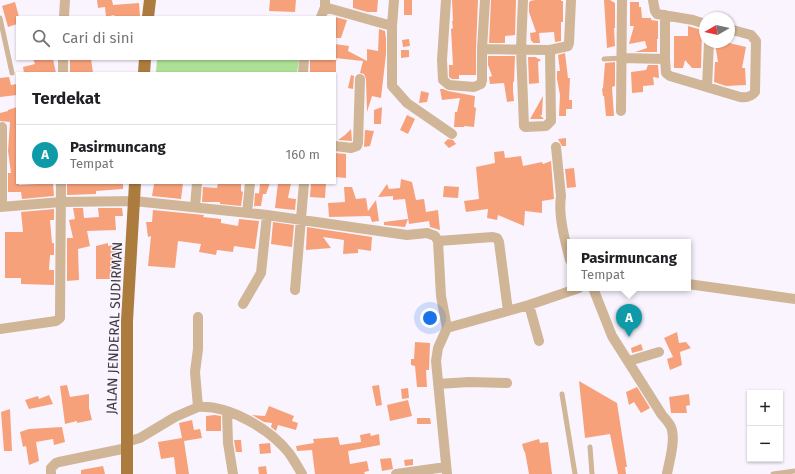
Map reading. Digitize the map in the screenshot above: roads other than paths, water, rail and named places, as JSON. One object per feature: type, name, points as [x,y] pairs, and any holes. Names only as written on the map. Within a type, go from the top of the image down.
[{"type":"main road","points":[[148,16],[150,0]]},
{"type":"main road","points":[[144,72],[145,60]]},
{"type":"main road","name":"JALAN JENDERAL SUDIRMAN","points":[[127,474],[127,321],[135,184]]},
{"type":"street","points":[[64,16],[65,0]]},
{"type":"street","points":[[394,0],[392,26],[392,86],[407,103],[452,134]]},
{"type":"street","points":[[446,0],[442,60],[443,80],[449,85],[474,87],[481,84],[482,80],[485,0]]},
{"type":"street","points":[[523,0],[521,49],[525,127],[546,126],[551,122],[550,50]]},
{"type":"street","points":[[482,50],[550,50],[568,46],[571,0]]},
{"type":"street","points":[[621,111],[622,0]]},
{"type":"street","points":[[654,0],[655,11],[657,14],[699,22]]},
{"type":"street","points":[[321,16],[325,4],[392,26]]},
{"type":"street","points":[[665,15],[666,73],[670,76],[740,97],[752,96],[755,92],[756,41],[751,35],[735,31]]},
{"type":"street","points":[[707,87],[709,48]]},
{"type":"street","points":[[622,58],[665,59]]},
{"type":"street","points":[[63,60],[63,72]]},
{"type":"street","points":[[303,72],[304,60]]},
{"type":"street","points":[[336,146],[351,148],[356,146],[358,143],[360,80]]},
{"type":"street","points":[[2,127],[1,207],[61,202],[134,201],[266,215],[407,235],[427,233],[435,236],[438,241],[441,296],[448,328],[438,348],[436,361],[446,470],[396,474]]},
{"type":"street","points":[[556,147],[561,196],[560,203],[567,247]]},
{"type":"street","points":[[0,329],[56,321],[60,318],[61,184]]},
{"type":"street","points":[[195,207],[197,184]]},
{"type":"street","points":[[247,213],[250,184]]},
{"type":"street","points":[[295,290],[304,184]]},
{"type":"street","points":[[243,304],[261,273],[266,215]]},
{"type":"street","points":[[438,241],[493,237],[497,238],[499,242],[508,311]]},
{"type":"street","points":[[691,284],[795,299]]},
{"type":"street","points":[[448,328],[529,305],[569,291]]},
{"type":"street","points":[[594,291],[612,336],[662,415],[671,426],[672,443],[667,474]]},
{"type":"street","points":[[529,305],[539,341]]},
{"type":"street","points":[[198,317],[198,350],[195,372],[198,407]]},
{"type":"street","points":[[629,361],[659,352]]},
{"type":"street","points":[[438,384],[469,382],[507,383]]},
{"type":"street","points":[[51,474],[51,468],[56,463],[126,445],[176,417],[198,407],[209,407],[227,412],[262,428],[288,453],[302,474]]},
{"type":"street","points":[[227,412],[228,443],[233,474]]},
{"type":"lane","points":[[0,18],[12,73]]},
{"type":"lane","points":[[604,59],[622,58]]},
{"type":"lane","points":[[562,394],[575,474]]},
{"type":"lane","points":[[590,447],[592,474]]},
{"type":"lane","points":[[773,474],[795,471]]},
{"type":"place","name":"Pasirmuncang","points":[[629,337]]}]
